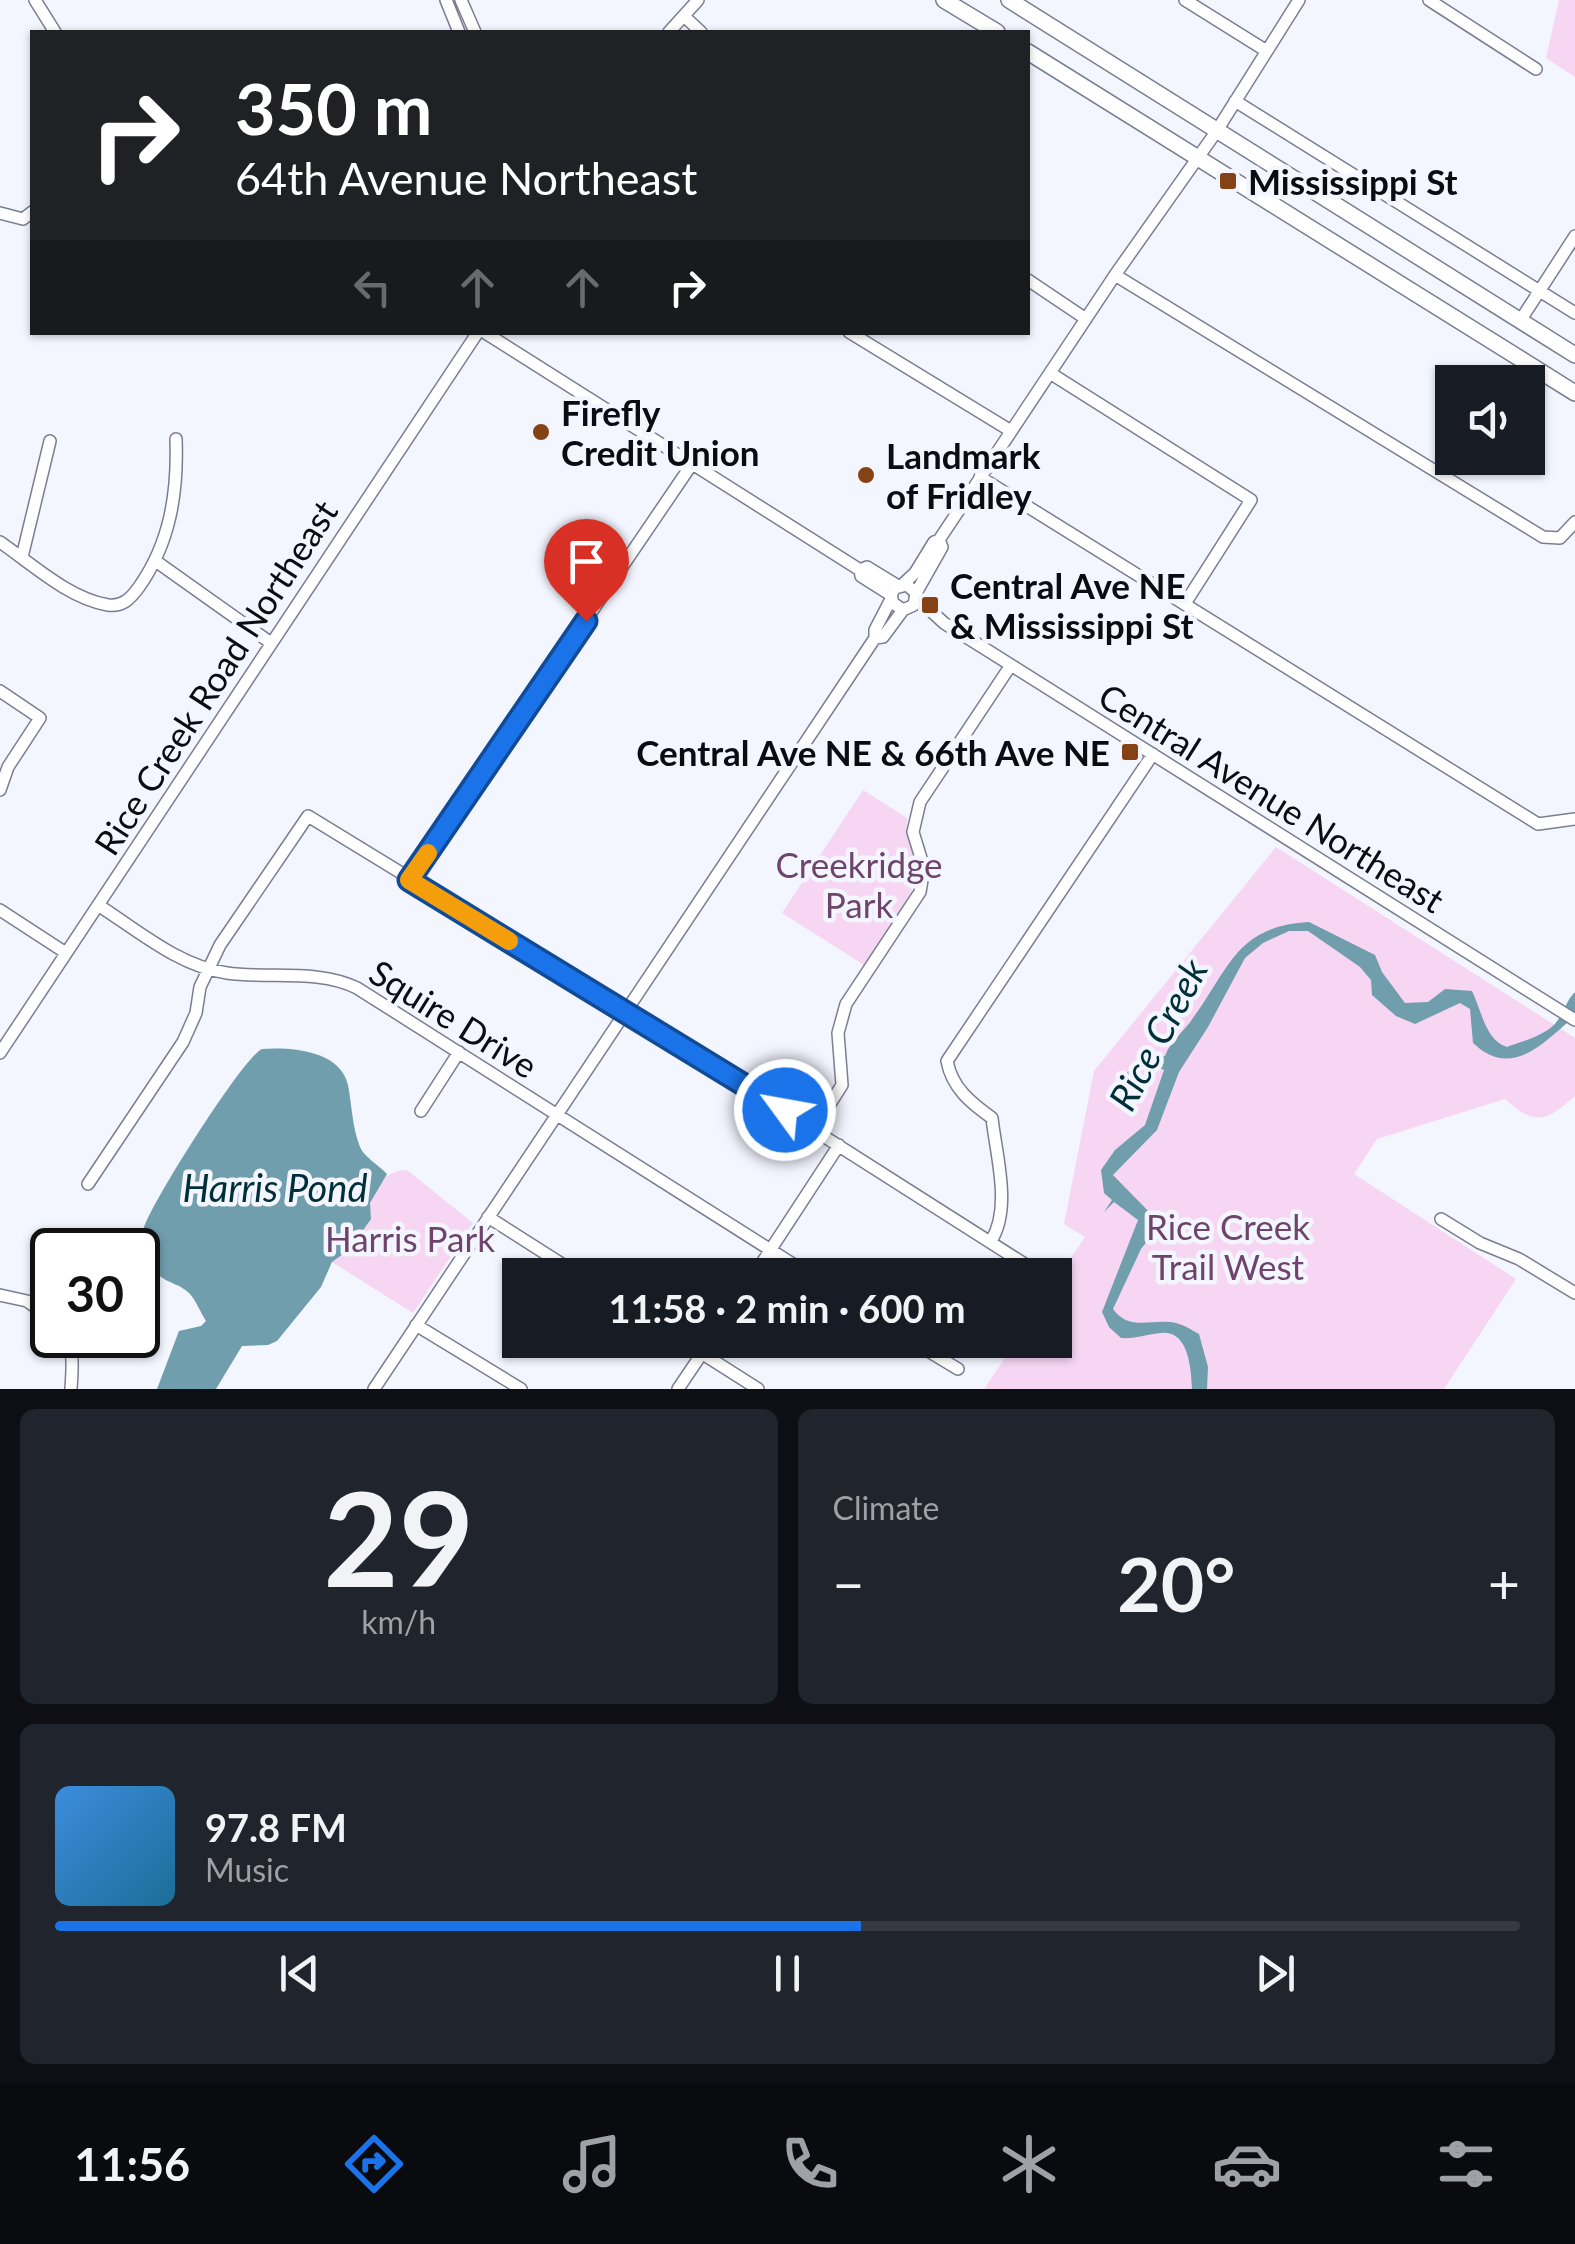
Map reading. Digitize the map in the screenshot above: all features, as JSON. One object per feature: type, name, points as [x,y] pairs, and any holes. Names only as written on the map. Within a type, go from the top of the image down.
[{"type":"highway","points":[[944,0],[993,30]]},
{"type":"highway","points":[[1008,0],[1575,355]]},
{"type":"highway","points":[[1030,53],[1575,393]]},
{"type":"street","points":[[36,0],[55,30]]},
{"type":"street","points":[[446,0],[459,30]]},
{"type":"street","points":[[461,0],[474,30]]},
{"type":"street","points":[[671,30],[698,0]]},
{"type":"street","points":[[1185,0],[1266,50]]},
{"type":"street","points":[[374,1389],[875,638],[875,630],[896,591],[915,574],[934,542],[940,540],[1115,275],[1216,132],[1300,0]]},
{"type":"street","points":[[1429,0],[1536,70]]},
{"type":"street","points":[[686,18],[699,30]]},
{"type":"street","points":[[1236,101],[1575,313]]},
{"type":"street","points":[[0,212],[23,218],[30,213]]},
{"type":"street","points":[[1520,320],[1575,236]]},
{"type":"street","points":[[1115,275],[1539,535],[1560,538],[1575,522]]},
{"type":"street","points":[[1030,281],[1086,318]]},
{"type":"street","name":"Rice Creek Road Northeast","points":[[0,1053],[479,335]]},
{"type":"street","points":[[486,335],[860,570],[867,567],[896,591]]},
{"type":"street","points":[[855,335],[1011,431]]},
{"type":"street","points":[[1050,374],[1251,500],[1186,602]]},
{"type":"street","points":[[0,542],[78,595],[111,606],[129,601],[156,562],[170,526],[176,438]]},
{"type":"street","points":[[22,557],[50,441]]},
{"type":"street","points":[[409,880],[692,464]]},
{"type":"street","points":[[980,477],[1538,824],[1575,819]]},
{"type":"street","points":[[875,638],[883,636],[916,595],[942,547],[940,540]]},
{"type":"street","points":[[156,562],[270,644]]},
{"type":"street","name":"Central Avenue Northeast","points":[[896,591],[910,586],[939,619],[1575,1020]]},
{"type":"street","points":[[896,591],[895,606],[905,610]]},
{"type":"street","name":"Central Avenue Northeast","points":[[905,610],[939,619]]},
{"type":"street","points":[[814,1129],[842,1085],[838,1033],[846,1004],[920,892],[924,868],[913,832],[920,802],[1011,665]]},
{"type":"street","points":[[0,691],[40,718],[8,768],[0,790]]},
{"type":"street","points":[[991,1242],[997,1233],[1001,1210],[992,1118],[972,1104],[950,1078],[947,1062],[1153,754]]},
{"type":"street","points":[[88,1184],[183,1042],[220,946],[308,816],[626,1011],[1015,1258]]},
{"type":"street","name":"Squire Drive","points":[[98,904],[178,956],[208,969],[349,984],[783,1258]]},
{"type":"street","points":[[0,910],[66,953]]},
{"type":"street","points":[[421,1111],[459,1052]]},
{"type":"street","points":[[766,1258],[839,1145]]},
{"type":"street","points":[[488,1218],[551,1258]]},
{"type":"street","points":[[1442,1219],[1480,1243],[1519,1258],[1575,1293]]},
{"type":"street","points":[[0,1295],[30,1303]]},
{"type":"street","points":[[416,1325],[521,1389]]},
{"type":"street","points":[[68,1358],[70,1389]]},
{"type":"street","points":[[678,1389],[699,1358]]},
{"type":"street","points":[[708,1358],[758,1389]]},
{"type":"street","points":[[940,1358],[958,1369]]},
{"type":"green space","points":[[1559,0],[1575,0],[1575,77],[1546,58]]},
{"type":"green space","name":"Creekridge Park","points":[[863,790],[907,818],[916,874],[903,908],[864,965],[782,913]]},
{"type":"green space","name":"Rice Creek Trail West","points":[[1276,847],[1575,1038],[1575,1096],[1557,1111],[1534,1117],[1505,1099],[1377,1139],[1354,1174],[1516,1279],[1444,1389],[984,1389],[1005,1358],[1072,1358],[1071,1258],[1085,1237],[1064,1224],[1094,1071]]},
{"type":"green space","name":"Harris Park","points":[[407,1170],[473,1223],[413,1313],[332,1262],[366,1227],[378,1185],[393,1173]]},
{"type":"water","name":"Rice Creek","points":[[1309,922],[1375,955],[1382,972],[1405,1003],[1428,1002],[1445,989],[1472,991],[1489,1031],[1507,1047],[1548,1030],[1575,992],[1575,1016],[1527,1054],[1501,1058],[1487,1054],[1473,1043],[1470,1009],[1460,1003],[1415,1024],[1396,1016],[1372,995],[1371,980],[1360,967],[1308,931],[1289,931],[1263,943],[1245,958],[1179,1072],[1157,1130],[1113,1175],[1156,1219],[1152,1235],[1141,1249],[1113,1309],[1126,1320],[1176,1323],[1199,1334],[1208,1367],[1207,1389],[1192,1389],[1187,1352],[1178,1338],[1161,1333],[1121,1338],[1109,1327],[1102,1312],[1138,1220],[1114,1202],[1104,1212],[1112,1200],[1104,1193],[1101,1170],[1115,1150],[1145,1125],[1164,1070],[1149,1063],[1130,1076],[1126,1073],[1152,1056],[1165,1056],[1227,966],[1250,941],[1285,925]]},
{"type":"water","name":"Harris Pond","points":[[262,1049],[287,1049],[313,1053],[335,1064],[348,1085],[360,1147],[387,1174],[370,1203],[371,1219],[350,1249],[332,1262],[321,1287],[277,1341],[242,1346],[216,1389],[157,1389],[179,1331],[206,1321],[185,1289],[160,1276],[160,1228],[144,1228],[197,1134]]},
{"type":"slow traffic","points":[[428,853],[409,880],[509,941]]},
{"type":"place","name":"Mississippi St","points":[[1228,181]]},
{"type":"place","name":"Firefly Credit Union","points":[[541,432]]},
{"type":"place","name":"Landmark of Fridley","points":[[866,475]]},
{"type":"place","name":"Central Ave NE & Mississippi St","points":[[930,605]]},
{"type":"place","name":"Central Ave NE & 66th Ave NE","points":[[1130,752]]},
{"type":"route","points":[[586,621],[409,880],[785,1110]]}]
